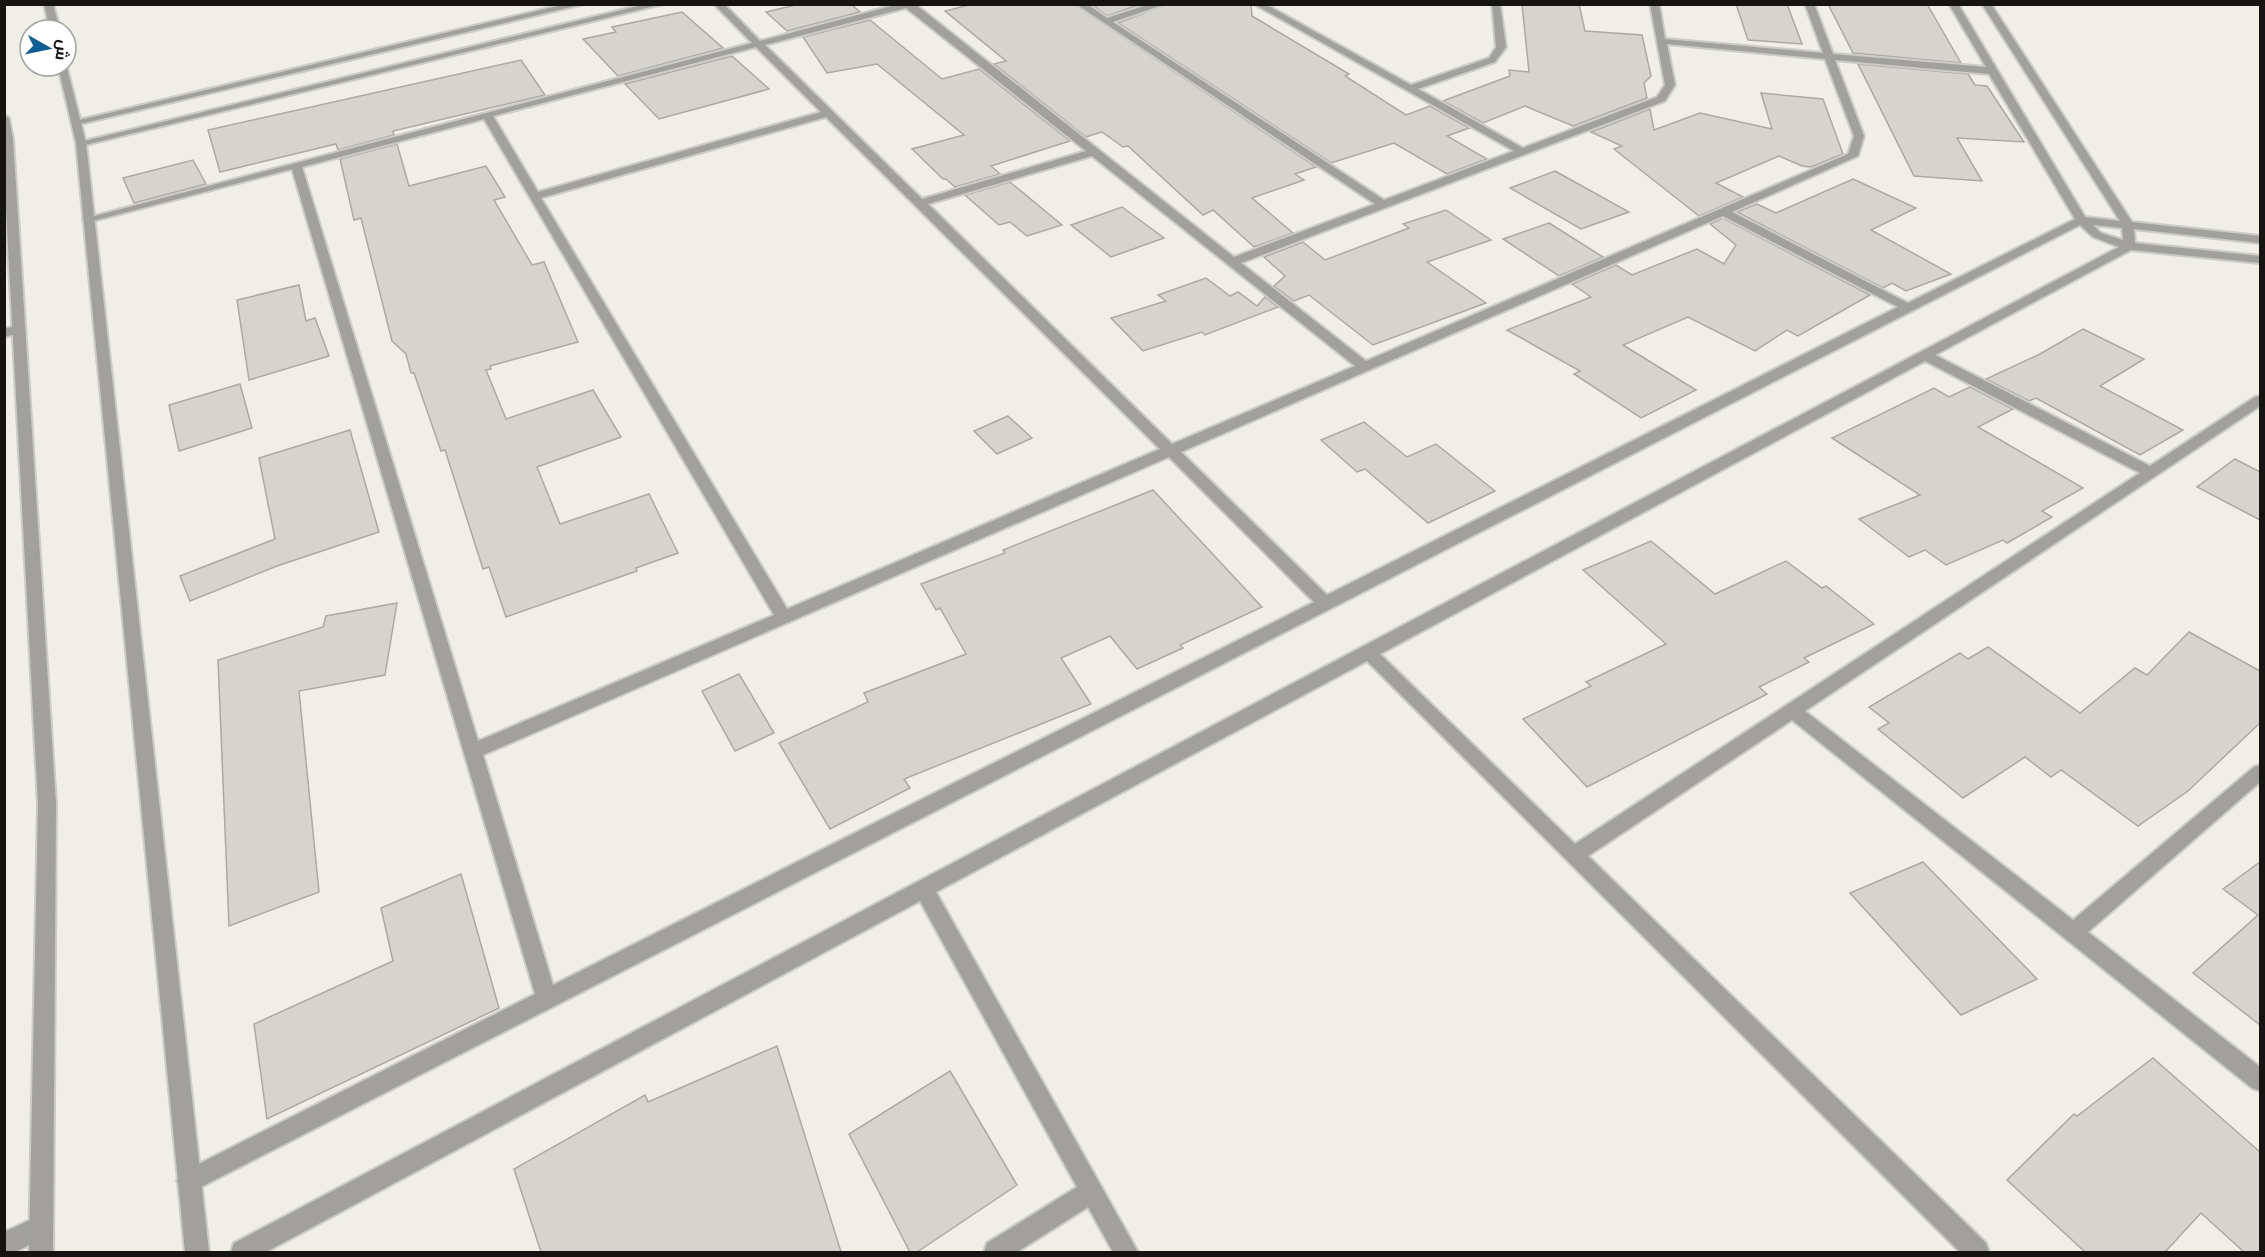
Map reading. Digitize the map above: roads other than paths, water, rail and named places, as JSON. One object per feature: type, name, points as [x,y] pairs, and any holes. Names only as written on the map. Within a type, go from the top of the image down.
[{"type":"street","points":[[76,122],[580,4]]},
{"type":"street","points":[[81,143],[659,4]]},
{"type":"street","points":[[718,4],[1326,604]]},
{"type":"street","points":[[1080,4],[1384,205]]},
{"type":"street","points":[[1105,21],[1161,4]]},
{"type":"street","points":[[1257,4],[1523,152]]},
{"type":"street","points":[[1410,89],[1492,60],[1501,47],[1496,4]]},
{"type":"street","points":[[1232,262],[1661,99],[1670,85],[1654,4]]},
{"type":"street","points":[[472,752],[1853,156],[1859,136],[1809,4]]},
{"type":"street","points":[[1953,4],[2081,220],[2097,235],[2129,246],[2260,260]]},
{"type":"street","points":[[1986,4],[2128,224],[2129,246]]},
{"type":"street","points":[[89,219],[909,5],[1364,366]]},
{"type":"street","points":[[1661,40],[1993,71]]},
{"type":"street","points":[[66,78],[81,143],[197,1252]]},
{"type":"street","points":[[535,196],[828,113]]},
{"type":"street","points":[[487,115],[783,617]]},
{"type":"street","points":[[4,118],[12,331],[47,804],[41,1252]]},
{"type":"street","points":[[920,203],[1093,152]]},
{"type":"street","points":[[296,165],[547,999]]},
{"type":"street","points":[[1723,212],[1909,308]]},
{"type":"street","points":[[189,1181],[2081,220],[2260,239]]},
{"type":"street","points":[[243,1252],[2129,246]]},
{"type":"street","points":[[1924,355],[2151,473]]},
{"type":"street","points":[[1575,855],[2260,400]]},
{"type":"street","points":[[1368,652],[1977,1252]]},
{"type":"street","points":[[1793,711],[2260,1080]]},
{"type":"street","points":[[2073,932],[2257,780]]},
{"type":"street","points":[[924,889],[1126,1252]]},
{"type":"street","points":[[996,1252],[1092,1191]]},
{"type":"street","points":[[4,1245],[41,1227]]}]
